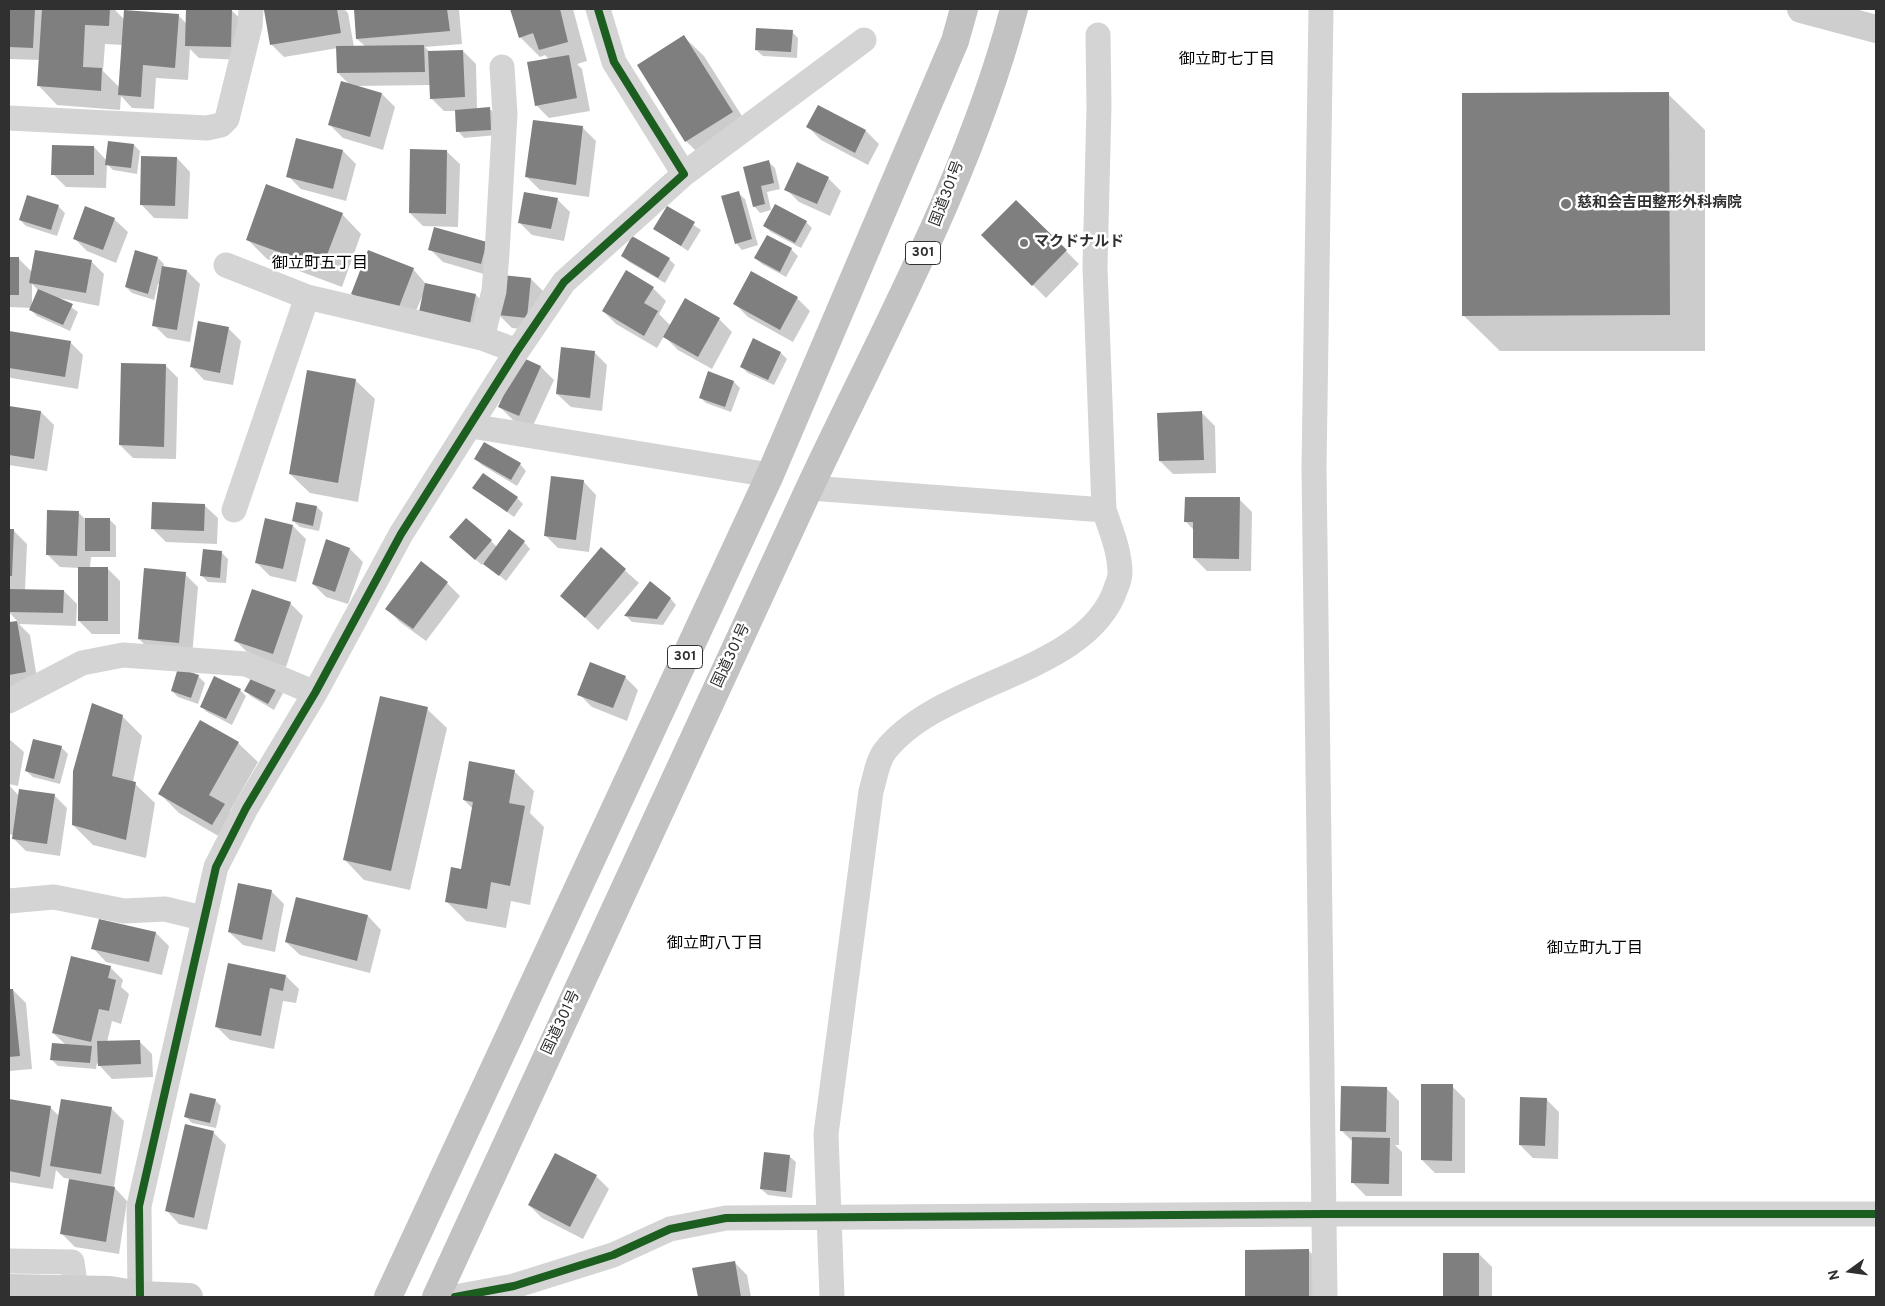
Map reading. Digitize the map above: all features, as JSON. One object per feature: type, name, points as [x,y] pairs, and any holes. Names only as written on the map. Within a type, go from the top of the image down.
[{"type":"highway","name":"301","points":[[388,1297],[770,475],[955,42],[964,9]]},
{"type":"highway","name":"国道301号","points":[[436,1297],[810,488],[935,229],[1000,60],[1014,9]]},
{"type":"main road","points":[[1800,9],[1876,29]]},
{"type":"main road","points":[[9,1288],[189,1297]]},
{"type":"street","points":[[9,118],[207,128],[221,125],[227,119],[250,26],[251,9]]},
{"type":"street","points":[[598,9],[614,62],[684,174]]},
{"type":"street","points":[[1321,9],[1314,468],[1325,1297]]},
{"type":"street","points":[[832,1297],[826,1134],[871,791],[883,753],[903,732],[942,706],[1062,649],[1095,624],[1110,605],[1120,574],[1115,542],[1104,510],[1094,267],[1098,35]]},
{"type":"street","points":[[140,1296],[139,1206],[202,918],[216,867],[246,808],[315,693],[401,534],[517,351],[564,282],[684,174],[864,40]]},
{"type":"street","points":[[482,338],[494,291],[498,254],[505,114],[502,67]]},
{"type":"street","points":[[226,266],[307,297],[482,338],[517,351]]},
{"type":"street","points":[[234,510],[307,297]]},
{"type":"street","points":[[471,426],[770,475]]},
{"type":"street","points":[[810,488],[1104,510]]},
{"type":"street","points":[[9,701],[82,663],[123,655],[246,664],[315,693]]},
{"type":"street","points":[[9,901],[54,897],[124,911],[165,909],[202,918]]},
{"type":"street","points":[[455,1297],[514,1286],[612,1255],[679,1227],[726,1218],[1324,1214],[1876,1214]]},
{"type":"street","points":[[9,1260],[72,1262],[76,1290]]},
{"type":"building","points":[[9,9],[35,9],[33,48],[9,47]]},
{"type":"building","points":[[42,9],[110,9],[109,26],[85,25],[83,67],[102,68],[101,91],[37,86]]},
{"type":"building","points":[[186,9],[232,9],[231,47],[185,46]]},
{"type":"building","points":[[337,9],[341,33],[270,45],[264,10]]},
{"type":"building","points":[[354,9],[447,9],[450,31],[356,39]]},
{"type":"building","points":[[510,9],[560,9],[568,42],[539,50],[533,33],[519,38]]},
{"type":"building","points":[[124,10],[179,14],[175,68],[143,65],[141,97],[118,95]]},
{"type":"building","points":[[756,28],[793,30],[791,52],[755,50]]},
{"type":"building","points":[[684,35],[733,112],[685,142],[637,65]]},
{"type":"building","points":[[424,45],[425,72],[337,73],[336,46]]},
{"type":"building","points":[[463,50],[465,97],[430,99],[428,51]]},
{"type":"building","points":[[569,55],[577,98],[535,106],[527,62]]},
{"type":"building","points":[[341,81],[382,93],[370,137],[328,125]]},
{"type":"building","name":"慈和会吉田整形外科病院","points":[[1669,92],[1670,315],[1462,316],[1462,93]]},
{"type":"building","points":[[818,105],[866,130],[855,153],[806,127]]},
{"type":"building","points":[[490,107],[491,130],[456,132],[455,110]]},
{"type":"building","points":[[533,120],[583,126],[576,185],[525,177]]},
{"type":"building","points":[[296,138],[343,150],[333,189],[286,177]]},
{"type":"building","points":[[108,141],[134,144],[131,168],[105,165]]},
{"type":"building","points":[[52,145],[94,146],[94,175],[51,175]]},
{"type":"building","points":[[410,149],[447,150],[446,214],[409,213]]},
{"type":"building","points":[[141,156],[177,157],[175,206],[140,205]]},
{"type":"building","points":[[769,160],[774,183],[761,186],[765,204],[753,207],[743,167]]},
{"type":"building","points":[[797,162],[829,177],[817,204],[784,190]]},
{"type":"building","points":[[266,184],[343,213],[322,268],[246,240]]},
{"type":"building","points":[[739,191],[752,239],[735,244],[721,196]]},
{"type":"building","points":[[524,192],[558,198],[551,229],[518,223]]},
{"type":"building","points":[[27,195],[59,205],[51,230],[19,220]]},
{"type":"building","name":"マクドナルド","points":[[1016,200],[1067,250],[1032,286],[981,235]]},
{"type":"building","points":[[775,204],[807,221],[795,243],[763,226]]},
{"type":"building","points":[[85,206],[115,218],[103,250],[73,239]]},
{"type":"building","points":[[667,206],[695,222],[681,246],[653,229]]},
{"type":"building","points":[[434,227],[487,242],[481,264],[428,250]]},
{"type":"building","points":[[767,235],[792,248],[780,272],[754,258]]},
{"type":"building","points":[[632,236],[670,258],[658,278],[621,256]]},
{"type":"building","points":[[35,250],[92,260],[86,293],[29,283]]},
{"type":"building","points":[[135,250],[158,257],[148,294],[125,287]]},
{"type":"building","points":[[368,250],[414,268],[397,312],[351,294]]},
{"type":"building","points":[[9,257],[19,257],[19,295],[9,295]]},
{"type":"building","points":[[162,266],[187,270],[177,330],[152,326]]},
{"type":"building","points":[[626,270],[654,287],[644,303],[658,311],[644,336],[602,311]]},
{"type":"building","points":[[751,271],[798,297],[780,330],[733,304]]},
{"type":"building","points":[[502,275],[531,278],[527,318],[498,315]]},
{"type":"building","points":[[425,283],[476,294],[470,323],[419,312]]},
{"type":"building","points":[[38,289],[73,304],[63,325],[29,310]]},
{"type":"building","points":[[685,298],[720,318],[698,357],[663,337]]},
{"type":"building","points":[[198,321],[229,327],[220,373],[190,367]]},
{"type":"building","points":[[9,331],[71,341],[65,377],[9,368]]},
{"type":"building","points":[[753,338],[781,352],[768,380],[740,367]]},
{"type":"building","points":[[561,347],[595,351],[590,398],[556,394]]},
{"type":"building","points":[[521,357],[541,366],[519,416],[498,407]]},
{"type":"building","points":[[121,363],[166,364],[164,447],[119,445]]},
{"type":"building","points":[[307,370],[356,379],[338,483],[289,474]]},
{"type":"building","points":[[708,371],[734,381],[725,407],[699,398]]},
{"type":"building","points":[[9,406],[41,411],[34,459],[9,455]]},
{"type":"building","points":[[1202,411],[1204,460],[1159,461],[1157,413]]},
{"type":"building","points":[[484,442],[521,463],[511,480],[474,459]]},
{"type":"building","points":[[483,473],[518,497],[507,512],[472,488]]},
{"type":"building","points":[[551,476],[584,480],[576,540],[544,536]]},
{"type":"building","points":[[1185,497],[1240,497],[1239,559],[1193,558],[1193,522],[1184,522]]},
{"type":"building","points":[[152,502],[205,504],[204,531],[151,529]]},
{"type":"building","points":[[296,502],[317,506],[313,526],[292,521]]},
{"type":"building","points":[[47,510],[79,511],[77,556],[46,555]]},
{"type":"building","points":[[85,518],[110,518],[110,551],[85,551]]},
{"type":"building","points":[[265,518],[293,525],[283,569],[255,563]]},
{"type":"building","points":[[466,518],[492,540],[475,560],[449,537]]},
{"type":"building","points":[[9,529],[14,529],[12,576],[9,576]]},
{"type":"building","points":[[509,529],[525,541],[499,576],[483,564]]},
{"type":"building","points":[[326,539],[350,548],[335,592],[312,584]]},
{"type":"building","points":[[601,547],[626,569],[585,618],[560,596]]},
{"type":"building","points":[[203,549],[222,551],[220,578],[200,576]]},
{"type":"building","points":[[421,561],[448,582],[413,629],[385,609]]},
{"type":"building","points":[[78,567],[108,567],[108,621],[78,621]]},
{"type":"building","points":[[144,568],[186,572],[179,643],[138,639]]},
{"type":"building","points":[[650,581],[671,598],[657,619],[624,616]]},
{"type":"building","points":[[9,589],[64,590],[63,613],[9,612]]},
{"type":"building","points":[[252,589],[291,602],[273,654],[234,641]]},
{"type":"building","points":[[17,621],[26,672],[9,675],[9,622]]},
{"type":"building","points":[[590,662],[626,676],[613,708],[577,695]]},
{"type":"building","points":[[178,668],[199,675],[191,698],[171,691]]},
{"type":"building","points":[[254,673],[278,686],[268,704],[244,691]]},
{"type":"building","points":[[214,676],[241,689],[226,719],[200,707]]},
{"type":"building","points":[[380,696],[428,707],[391,871],[343,860]]},
{"type":"building","points":[[92,703],[123,715],[112,776],[136,782],[126,840],[72,825],[73,771]]},
{"type":"building","points":[[200,720],[239,742],[209,795],[225,804],[212,825],[158,794]]},
{"type":"building","points":[[33,739],[62,746],[54,779],[25,771]]},
{"type":"building","points":[[469,761],[515,770],[509,803],[525,806],[510,886],[491,882],[487,909],[445,902],[451,867],[461,869],[473,802],[463,800]]},
{"type":"building","points":[[19,789],[55,794],[47,844],[12,839]]},
{"type":"building","points":[[238,883],[272,890],[262,940],[228,932]]},
{"type":"building","points":[[296,897],[368,915],[357,961],[285,942]]},
{"type":"building","points":[[99,919],[156,932],[149,962],[91,949]]},
{"type":"building","points":[[71,956],[111,966],[108,978],[116,980],[109,1011],[99,1009],[91,1042],[52,1033]]},
{"type":"building","points":[[228,963],[286,975],[283,991],[270,988],[261,1036],[215,1027]]},
{"type":"building","points":[[9,989],[13,989],[20,1056],[9,1057]]},
{"type":"building","points":[[140,1040],[141,1064],[98,1066],[97,1041]]},
{"type":"building","points":[[52,1043],[92,1046],[90,1063],[50,1060]]},
{"type":"building","points":[[1421,1084],[1453,1084],[1452,1161],[1421,1160]]},
{"type":"building","points":[[1341,1086],[1387,1087],[1386,1132],[1340,1131]]},
{"type":"building","points":[[190,1093],[216,1099],[210,1123],[184,1117]]},
{"type":"building","points":[[1520,1097],[1547,1098],[1545,1146],[1519,1145]]},
{"type":"building","points":[[9,1099],[51,1106],[40,1177],[9,1171]]},
{"type":"building","points":[[61,1099],[112,1107],[101,1174],[50,1166]]},
{"type":"building","points":[[185,1124],[214,1131],[194,1218],[165,1211]]},
{"type":"building","points":[[1352,1137],[1390,1138],[1389,1184],[1351,1183]]},
{"type":"building","points":[[764,1152],[790,1155],[786,1192],[760,1189]]},
{"type":"building","points":[[555,1153],[597,1175],[570,1227],[528,1205]]},
{"type":"building","points":[[69,1179],[115,1187],[106,1242],[60,1234]]},
{"type":"building","points":[[1309,1249],[1309,1297],[1245,1297],[1245,1250]]},
{"type":"building","points":[[1443,1253],[1479,1253],[1479,1297],[1443,1297]]},
{"type":"building","points":[[735,1261],[741,1297],[698,1297],[692,1268]]},
{"type":"cycle path","points":[[140,1297],[139,1206],[216,867],[246,808],[315,693],[401,534],[517,351],[564,282],[684,174],[614,62],[598,9]]},
{"type":"cycle path","points":[[455,1297],[514,1286],[613,1255],[670,1229],[726,1218],[1324,1214],[1876,1214]]},
{"type":"place","name":"慈和会吉田整形外科病院","points":[[1566,204]]},
{"type":"place","name":"マクドナルド","points":[[1024,243]]},
{"type":"district","name":"御立町七丁目","points":[[1227,61]]},
{"type":"district","name":"御立町五丁目","points":[[320,265]]},
{"type":"district","name":"御立町八丁目","points":[[715,945]]},
{"type":"district","name":"御立町九丁目","points":[[1595,950]]}]
